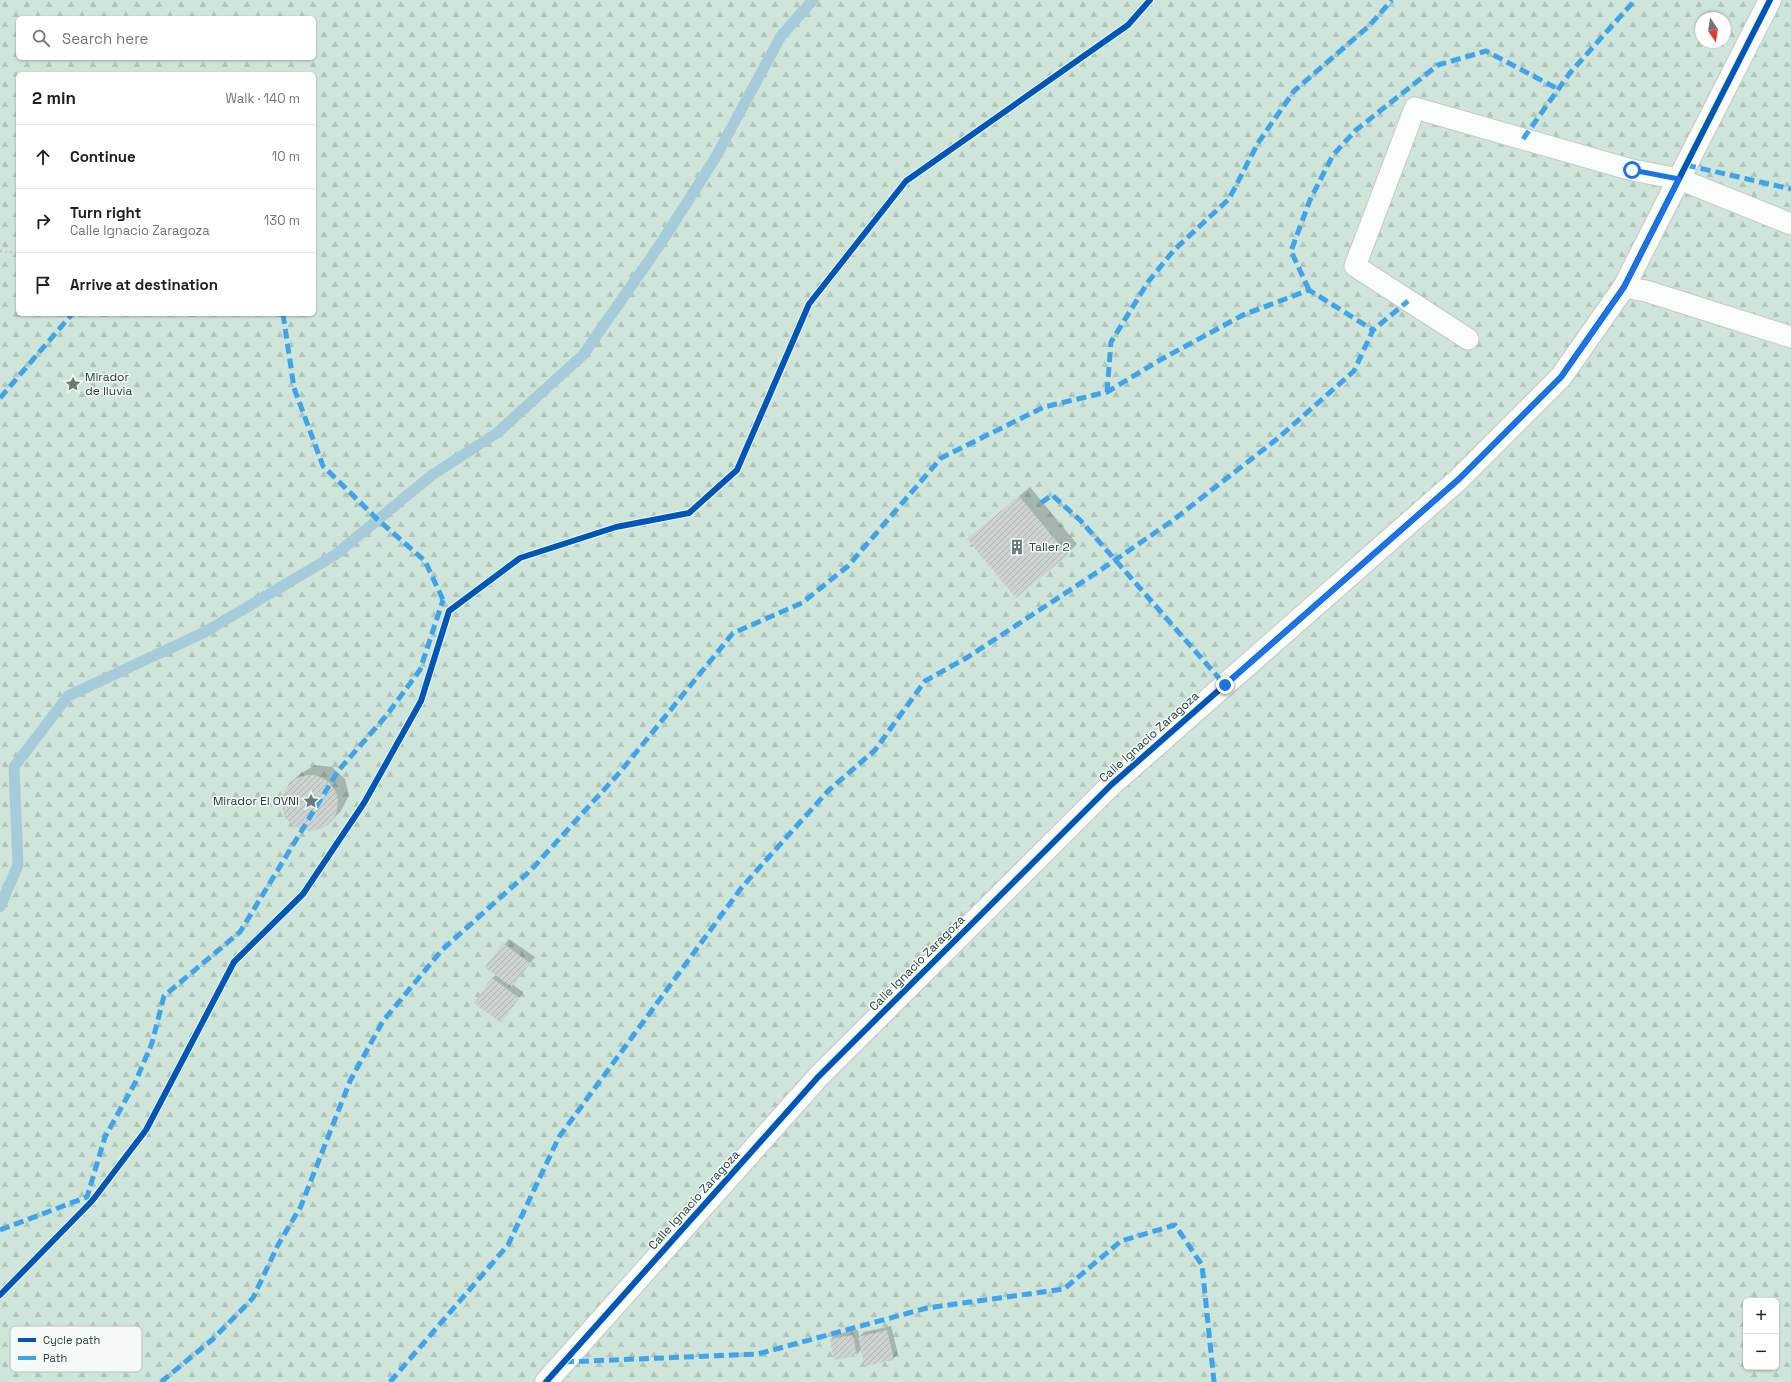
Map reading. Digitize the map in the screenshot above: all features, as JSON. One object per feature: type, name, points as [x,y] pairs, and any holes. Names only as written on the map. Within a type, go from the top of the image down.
[{"type":"street","name":"Calle Ignacio Zaragoza","points":[[546,1382],[819,1076],[1111,785],[1459,479],[1561,377],[1624,287],[1770,0]]},
{"type":"lane","points":[[1468,339],[1355,266],[1415,108],[1632,170],[1679,179],[1791,224]]},
{"type":"lane","points":[[1624,287],[1646,290],[1791,337]]},
{"type":"path","points":[[0,252],[16,253]]},
{"type":"green space","points":[[0,0],[1791,0],[1791,1382],[0,1382]]},
{"type":"building","name":"Taller 2","points":[[1019,496],[1068,555],[1016,598],[967,539]]},
{"type":"building","points":[[310,775],[321,777],[330,783],[336,792],[338,803],[336,814],[330,823],[321,829],[310,831],[299,829],[290,823],[284,814],[282,803],[284,792],[290,783],[299,777]]},
{"type":"building","points":[[503,943],[530,963],[512,987],[485,968]]},
{"type":"building","points":[[492,978],[519,998],[501,1023],[474,1003]]},
{"type":"building","points":[[887,1330],[894,1360],[865,1366],[858,1337]]},
{"type":"building","points":[[853,1335],[857,1356],[834,1360],[830,1339]]},
{"type":"waterway","points":[[0,907],[18,865],[14,767],[68,696],[205,632],[335,555],[432,475],[497,433],[583,355],[659,246],[714,160],[781,36],[813,0]]},
{"type":"marked path","points":[[1107,392],[1111,342],[1148,282],[1174,250],[1229,199],[1258,143],[1294,91],[1369,26],[1392,0]]},
{"type":"marked path","points":[[1523,139],[1569,74],[1635,0]]},
{"type":"marked path","points":[[1309,290],[1291,251],[1310,200],[1333,155],[1356,130],[1438,65],[1486,51],[1558,89]]},
{"type":"marked path","points":[[1686,165],[1791,189]]},
{"type":"marked path","points":[[161,1382],[213,1339],[253,1298],[278,1245],[301,1206],[350,1081],[383,1021],[442,950],[531,870],[621,771],[733,633],[802,603],[848,566],[941,458],[1044,407],[1107,392],[1160,360],[1243,315],[1309,290],[1373,330]]},
{"type":"marked path","points":[[390,1382],[508,1245],[559,1137],[742,887],[828,791],[875,750],[925,681],[968,657],[1172,521],[1277,439],[1354,371],[1373,330],[1408,301]]},
{"type":"marked path","points":[[0,398],[70,316]]},
{"type":"marked path","points":[[283,316],[294,388],[323,466],[376,518],[425,561],[445,604]]},
{"type":"marked path","points":[[1041,503],[1052,495],[1081,521],[1225,685]]},
{"type":"marked path","points":[[0,1230],[87,1197],[105,1137],[135,1083],[152,1043],[164,996],[240,932],[338,771],[386,716],[420,670],[443,600]]},
{"type":"marked path","points":[[564,1362],[758,1354],[927,1308],[1064,1289],[1121,1241],[1175,1225],[1202,1265],[1214,1382]]},
{"type":"cycle path","points":[[0,1295],[92,1201],[146,1130],[234,962],[303,894],[364,803],[421,701],[449,611],[520,558],[616,527],[689,513],[737,470],[809,304],[906,181],[1128,25],[1150,0]]},
{"type":"cycle path","points":[[546,1382],[819,1076],[1111,785],[1459,479],[1561,377],[1624,287],[1770,0]]},
{"type":"place","name":"Mirador de lluvia","points":[[73,384]]},
{"type":"place","name":"Taller 2","points":[[1017,547]]},
{"type":"place","name":"Mirador El OVNI","points":[[311,801]]},
{"type":"route","points":[[1225,685],[1459,479],[1561,377],[1624,287],[1679,179],[1632,170]]}]
